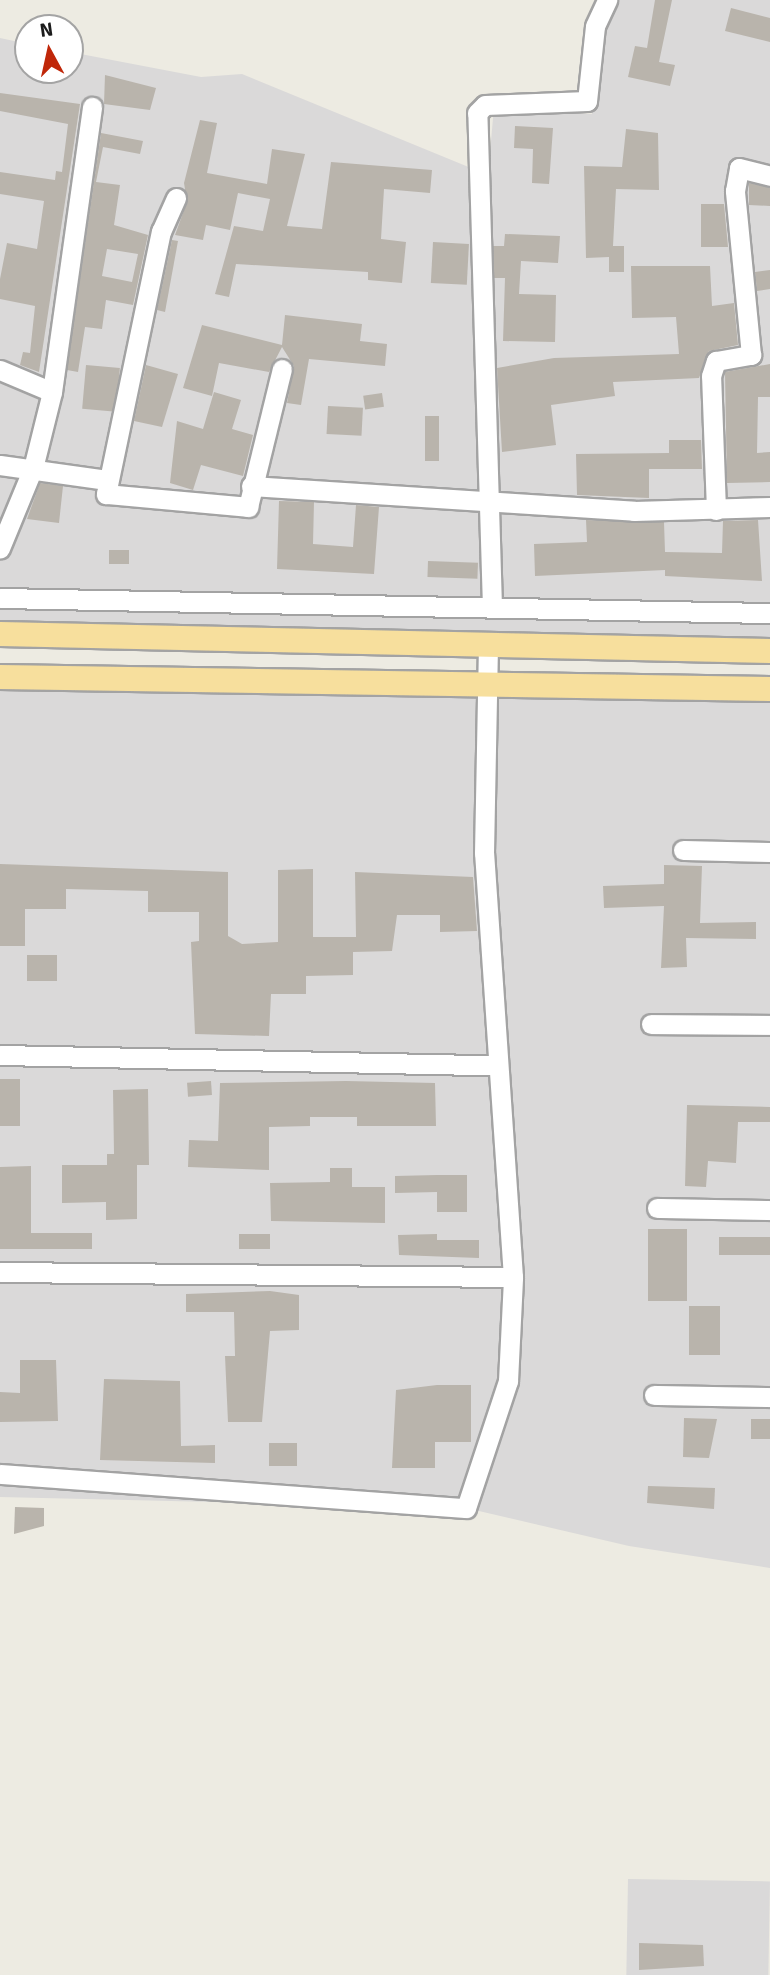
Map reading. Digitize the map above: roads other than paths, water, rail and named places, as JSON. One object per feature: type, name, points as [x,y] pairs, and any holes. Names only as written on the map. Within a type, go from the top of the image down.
[{"type":"main road","points":[[0,634],[488,647],[770,651]]},
{"type":"main road","points":[[0,677],[770,689]]},
{"type":"street","points":[[492,607],[477,113],[485,105],[587,102],[595,26],[607,0]]},
{"type":"street","points":[[0,548],[33,468],[52,392],[92,107]]},
{"type":"street","points":[[716,510],[711,376],[716,361],[751,355],[735,191],[739,168],[770,176]]},
{"type":"street","points":[[176,198],[161,231],[106,494],[248,507],[251,486],[282,369]]},
{"type":"street","points":[[0,370],[52,392]]},
{"type":"street","points":[[0,465],[107,480]]},
{"type":"street","points":[[251,486],[489,505],[716,510],[770,507]]},
{"type":"street","points":[[0,598],[770,613]]},
{"type":"street","points":[[0,1475],[466,1508],[508,1381],[513,1277],[484,853],[488,647]]},
{"type":"street","points":[[683,850],[770,852]]},
{"type":"street","points":[[651,1024],[770,1025]]},
{"type":"street","points":[[0,1055],[497,1065]]},
{"type":"street","points":[[657,1208],[770,1209]]},
{"type":"street","points":[[0,1272],[513,1277]]},
{"type":"street","points":[[654,1395],[770,1397]]}]
